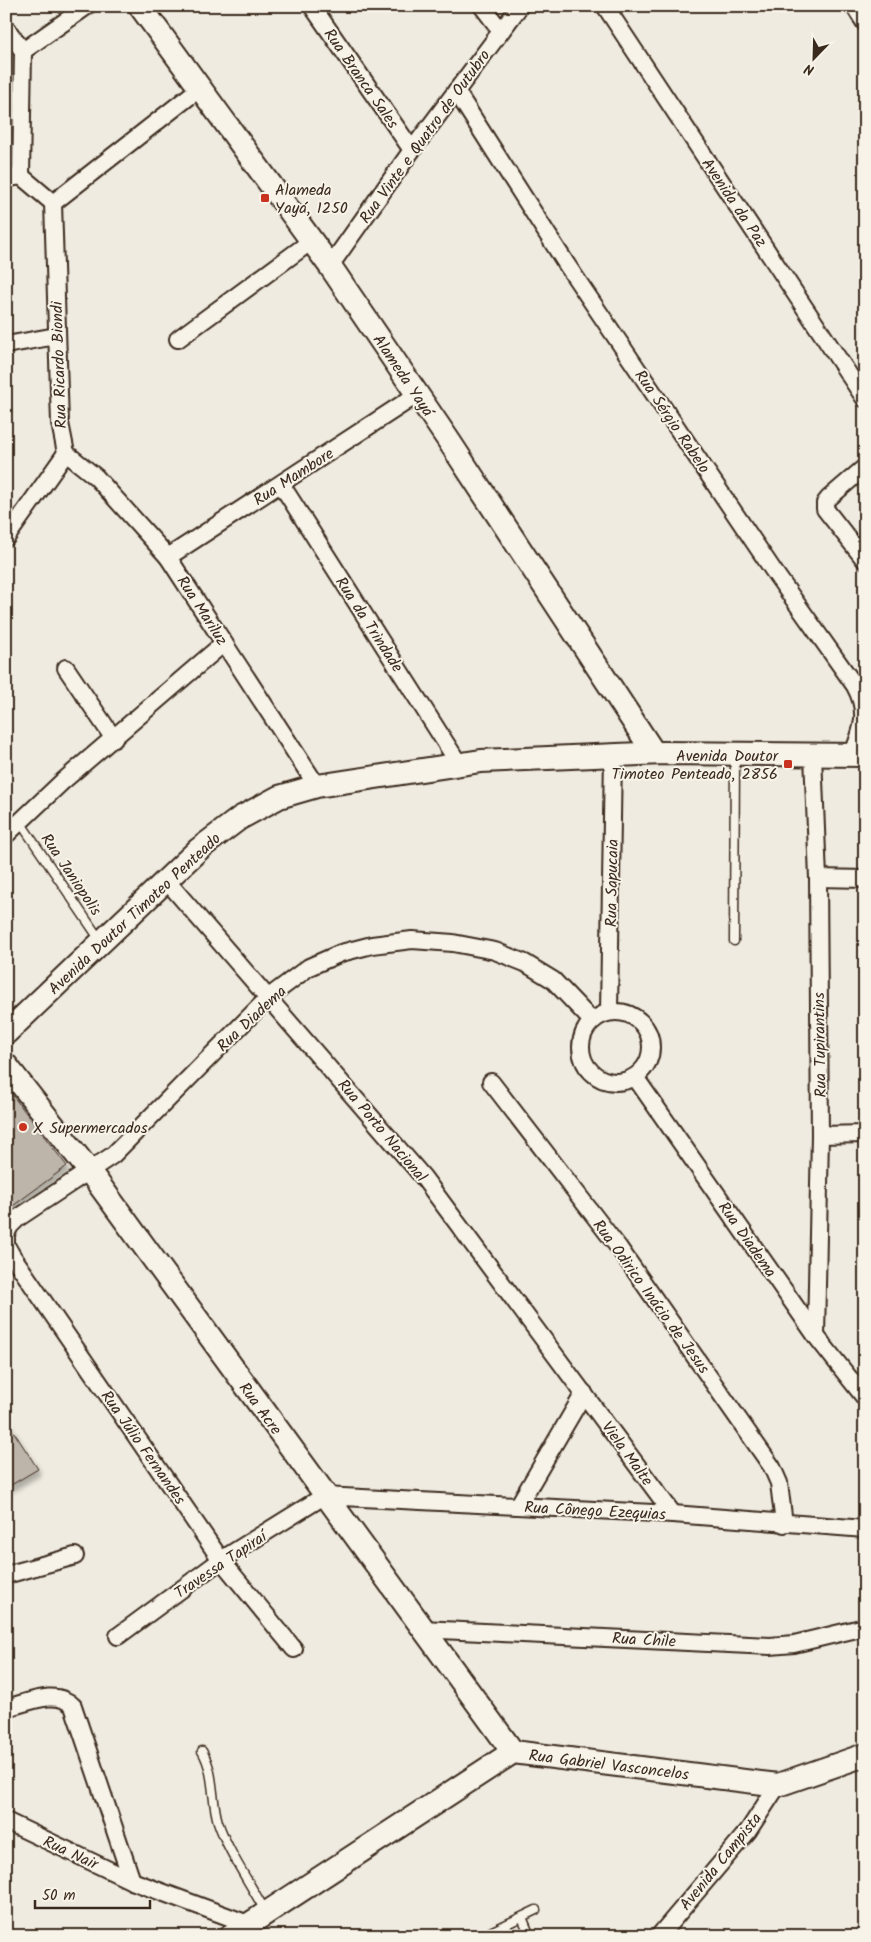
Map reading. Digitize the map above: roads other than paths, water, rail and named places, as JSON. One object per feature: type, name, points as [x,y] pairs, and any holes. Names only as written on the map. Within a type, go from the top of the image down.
[{"type":"street","points":[[23,51],[87,6]]},
{"type":"street","name":"Alameda Yayá","points":[[140,6],[310,242],[330,266],[418,394],[654,753]]},
{"type":"street","name":"Rua Branca Sales","points":[[312,6],[412,150]]},
{"type":"street","points":[[482,6],[501,32]]},
{"type":"street","name":"Rua Vinte e Quatro de Outubro","points":[[330,266],[412,150],[520,6]]},
{"type":"street","name":"Avenida da Paz","points":[[605,6],[865,399]]},
{"type":"street","points":[[854,6],[865,23]]},
{"type":"street","points":[[6,28],[23,51],[14,178],[53,202],[200,88]]},
{"type":"street","name":"Rua Sérgio Rabelo","points":[[456,91],[567,265],[775,573],[862,697],[865,718],[858,755]]},
{"type":"street","name":"Rua Ricardo Biondi","points":[[53,202],[60,423],[66,453]]},
{"type":"street","points":[[178,339],[310,242]]},
{"type":"street","points":[[6,345],[56,336]]},
{"type":"street","name":"Rua Mambore","points":[[168,557],[418,394]]},
{"type":"street","points":[[6,538],[66,453]]},
{"type":"street","name":"Rua Mariluz","points":[[66,453],[96,478],[168,557],[317,786]]},
{"type":"street","points":[[865,466],[825,503],[825,509],[865,560]]},
{"type":"street","name":"Rua da Trindade","points":[[281,484],[459,764]]},
{"type":"street","points":[[6,835],[62,782],[224,643]]},
{"type":"street","points":[[66,668],[114,739]]},
{"type":"street","name":"Avenida Doutor Timoteo Penteado","points":[[6,1033],[199,849],[240,818],[279,797],[317,786],[459,764],[654,753],[858,755]]},
{"type":"street","name":"Rua Sapucaia","points":[[609,1012],[613,754]]},
{"type":"street","name":"Rua Tupirantins","points":[[813,755],[818,878],[820,1135],[816,1336]]},
{"type":"street","points":[[818,878],[865,879]]},
{"type":"street","name":"Rua Porto Nacional","points":[[166,880],[424,1177],[584,1392]]},
{"type":"street","name":"Rua Diadema","points":[[6,1236],[10,1226],[18,1218],[113,1155],[269,997],[309,967],[341,953],[372,945],[412,940],[453,943],[495,952],[525,964],[552,980],[592,1021]]},
{"type":"street","points":[[609,1012],[622,1012],[633,1016],[643,1024],[649,1034],[652,1046],[650,1058],[644,1069],[635,1077],[624,1081],[613,1082],[602,1079],[592,1072],[581,1052],[581,1041],[585,1030],[592,1021],[609,1012]]},
{"type":"street","name":"Rua Acre","points":[[6,1065],[90,1172],[324,1496],[513,1752]]},
{"type":"street","name":"Rua Diadema","points":[[635,1077],[816,1336],[863,1393]]},
{"type":"street","name":"Rua Odirico Inácio de Jesus","points":[[491,1082],[619,1248],[767,1459],[779,1483],[784,1524]]},
{"type":"street","points":[[820,1135],[865,1134]]},
{"type":"street","name":"Rua Júlio Fernandes","points":[[6,1236],[6,1245],[11,1254],[221,1560],[294,1649]]},
{"type":"street","points":[[518,1506],[584,1392]]},
{"type":"street","name":"Viela Malte","points":[[584,1392],[673,1514]]},
{"type":"street","name":"Rua Cônego Ezequias","points":[[324,1496],[673,1514],[865,1529]]},
{"type":"street","name":"Travessa Tapiraí","points":[[118,1636],[221,1560],[324,1496]]},
{"type":"street","points":[[6,1574],[75,1556]]},
{"type":"street","name":"Rua Chile","points":[[421,1628],[770,1646],[794,1644],[865,1627]]},
{"type":"street","points":[[6,1708],[60,1696],[73,1706],[132,1881]]},
{"type":"street","name":"Rua Gabriel Vasconcelos","points":[[249,1924],[513,1752],[778,1785],[865,1756]]},
{"type":"street","name":"Avenida Campista","points":[[659,1936],[748,1831],[778,1785]]},
{"type":"street","name":"Rua Nair","points":[[6,1821],[132,1881],[249,1924]]},
{"type":"lane","points":[[734,941],[735,754]]},
{"type":"lane","name":"Rua Janiopolis","points":[[20,822],[102,942]]},
{"type":"lane","points":[[202,1751],[210,1772],[217,1819],[249,1924]]},
{"type":"lane","points":[[482,1936],[536,1910]]},
{"type":"lane","points":[[522,1917],[530,1936]]},
{"type":"place","name":"Alameda Yayá, 1250","points":[[265,198]]},
{"type":"place","name":"Avenida Doutor Timoteo Penteado, 2856","points":[[788,764]]},
{"type":"place","name":"X Supermercados","points":[[23,1127]]}]
